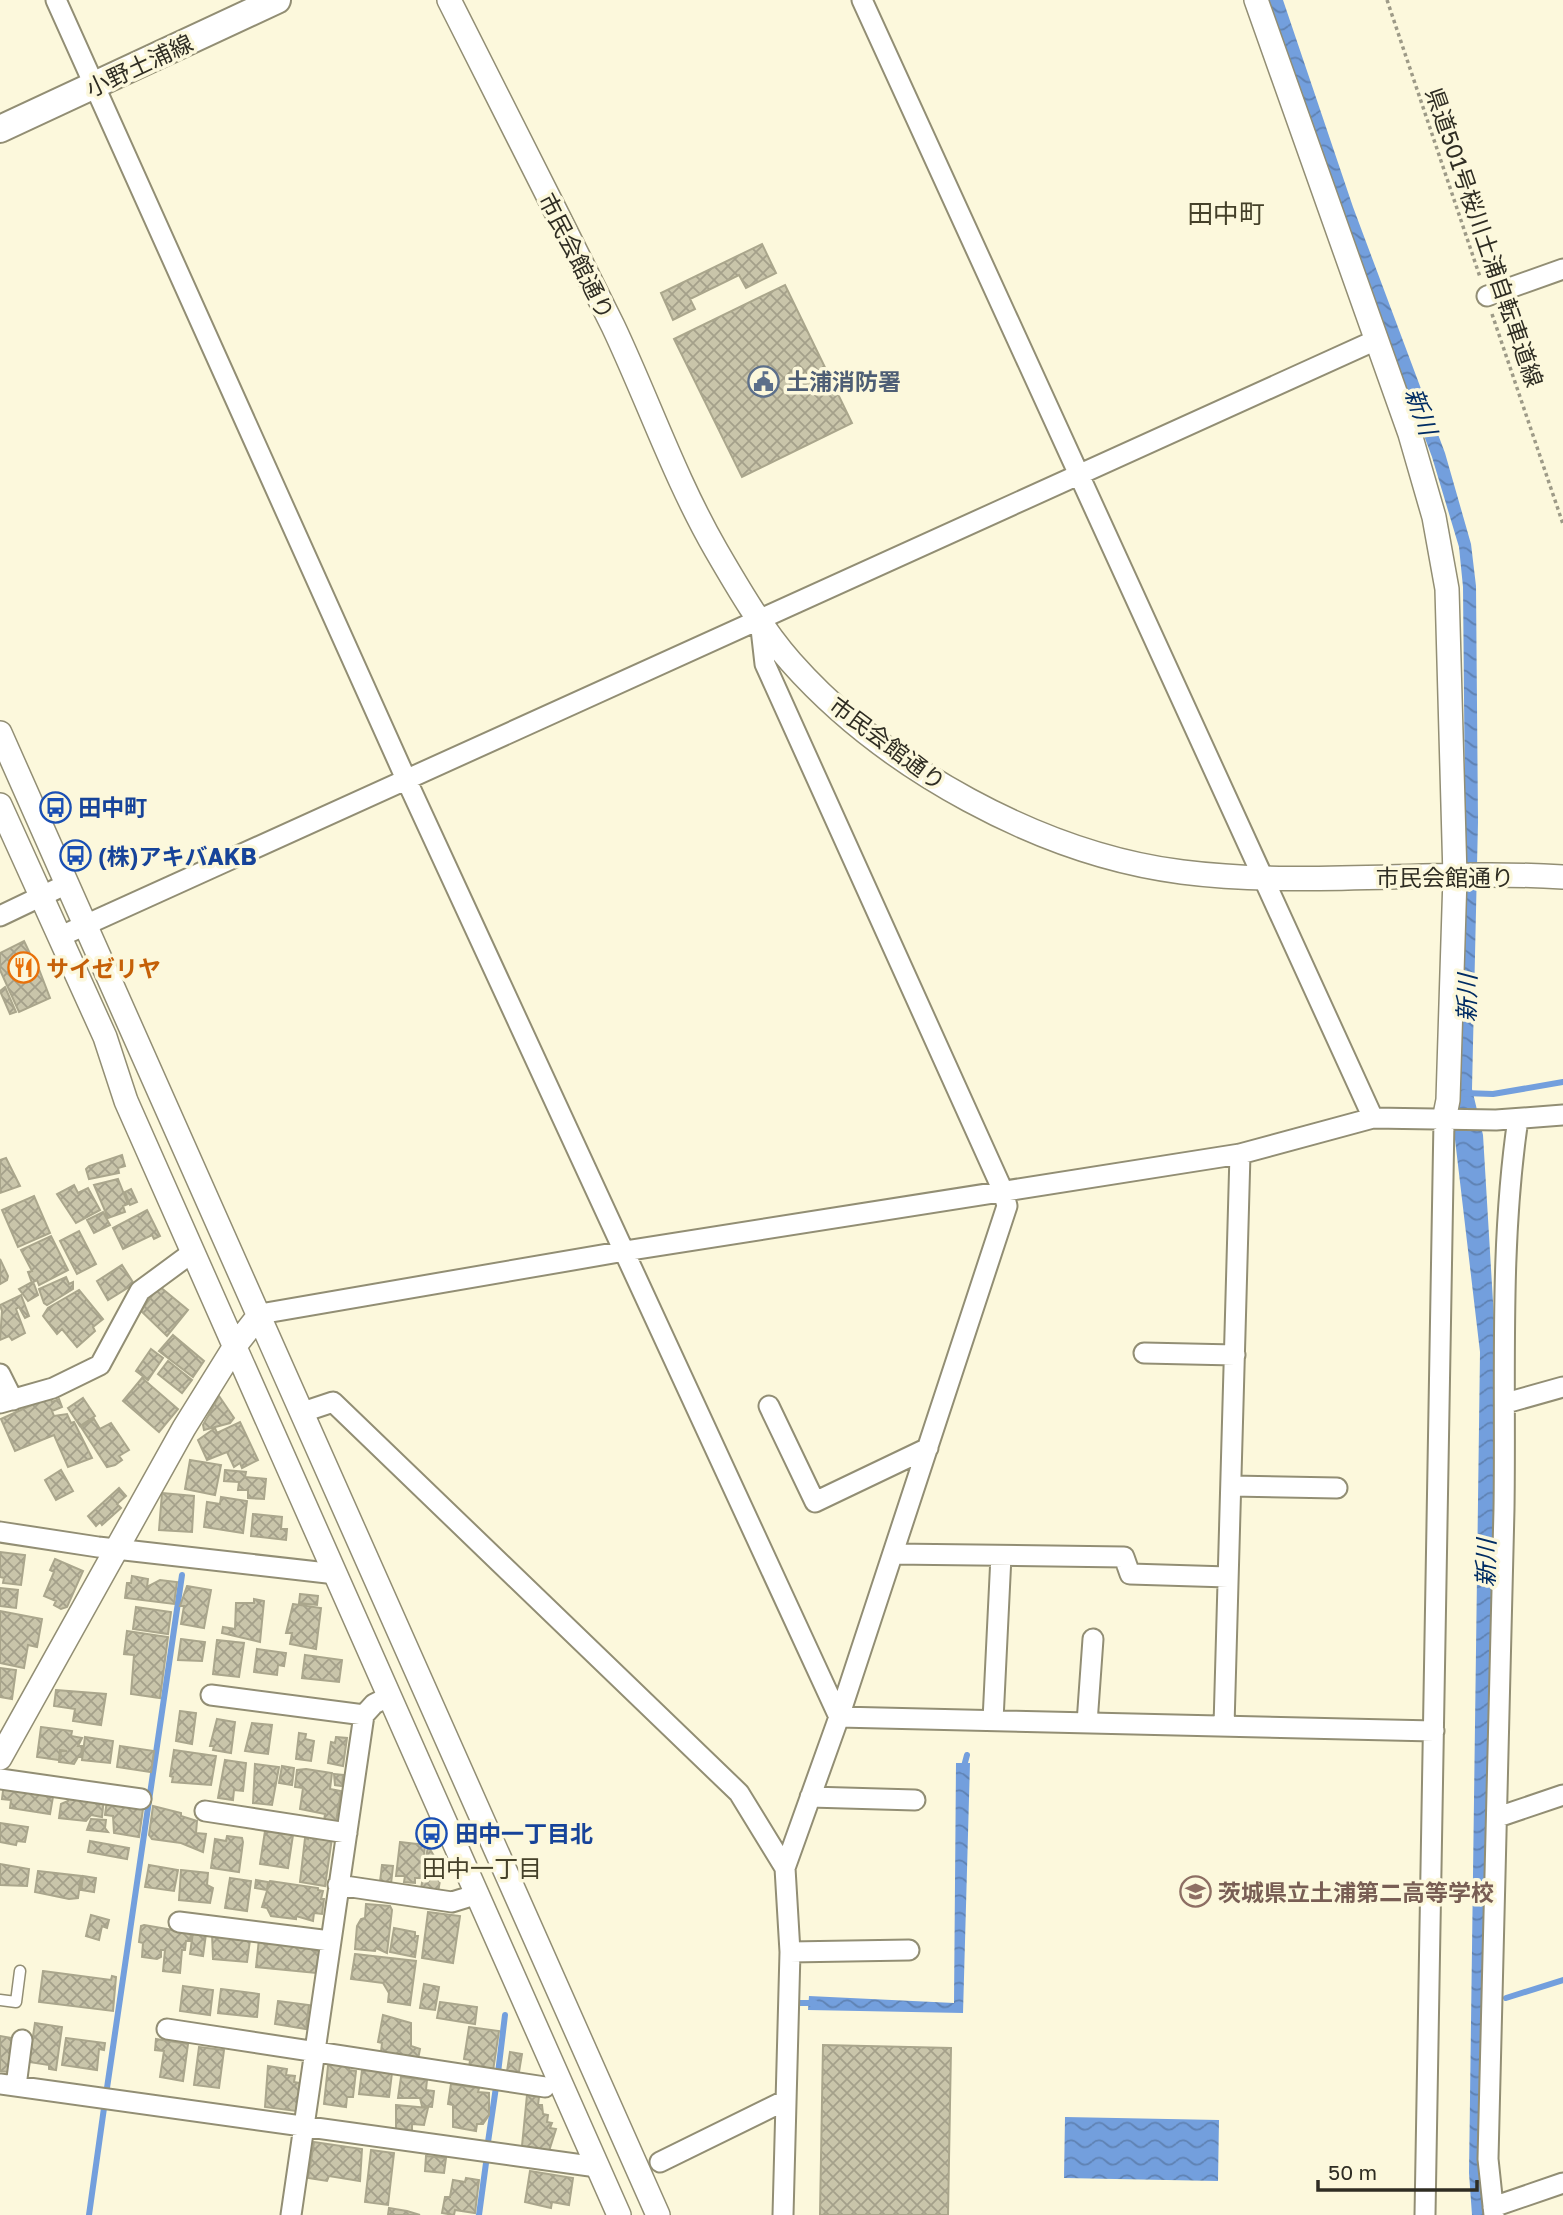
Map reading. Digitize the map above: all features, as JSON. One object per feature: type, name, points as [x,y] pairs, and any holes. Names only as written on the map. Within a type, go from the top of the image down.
[{"type":"main road","name":"小野土浦線","points":[[0,128],[277,0]]},
{"type":"street","points":[[56,0],[406,779],[839,1717]]},
{"type":"street","name":"市民会館通り","points":[[449,0],[614,329],[714,547],[760,620],[790,661],[850,720],[957,795],[1100,853],[1180,871],[1261,878],[1563,877]]},
{"type":"street","points":[[862,0],[1373,1118]]},
{"type":"street","points":[[1256,0],[1410,434],[1434,517],[1447,589],[1455,877],[1425,2215]]},
{"type":"street","points":[[1487,296],[1563,269]]},
{"type":"street","points":[[59,937],[1377,340]]},
{"type":"street","points":[[760,620],[765,664],[1003,1191],[1007,1206],[839,1717],[785,1868],[790,1952],[783,2215]]},
{"type":"street","points":[[0,733],[658,2215]]},
{"type":"street","points":[[0,805],[105,1037],[126,1101],[619,2215]]},
{"type":"street","points":[[0,916],[67,884]]},
{"type":"street","points":[[0,1758],[184,1428],[235,1346],[260,1314],[625,1251],[1240,1154],[1373,1118],[1496,1120],[1563,1115]]},
{"type":"street","points":[[1518,1119],[1509,1190],[1498,1817],[1488,2159],[1493,2211],[1563,2183]]},
{"type":"street","points":[[1224,1726],[1240,1154]]},
{"type":"street","points":[[0,1374],[7,1401],[63,1384],[100,1365],[141,1291],[193,1252]]},
{"type":"street","points":[[1144,1353],[1235,1355]]},
{"type":"street","points":[[1506,1403],[1563,1387]]},
{"type":"street","points":[[303,1412],[332,1402],[739,1793],[785,1868]]},
{"type":"street","points":[[769,1406],[815,1502],[928,1448]]},
{"type":"street","points":[[1231,1486],[1338,1489]]},
{"type":"street","points":[[0,1532],[117,1549],[336,1574]]},
{"type":"street","points":[[893,1554],[1124,1558],[1130,1574],[1228,1577]]},
{"type":"street","points":[[993,1720],[1001,1556]]},
{"type":"street","points":[[1087,1723],[1093,1639]]},
{"type":"street","points":[[211,1695],[364,1715]]},
{"type":"street","points":[[290,2215],[364,1715],[374,1704],[390,1696]]},
{"type":"street","points":[[839,1717],[1434,1731]]},
{"type":"street","points":[[0,1779],[141,1799]]},
{"type":"street","points":[[1498,1817],[1563,1795]]},
{"type":"street","points":[[810,1797],[915,1800]]},
{"type":"street","points":[[205,1811],[347,1833]]},
{"type":"street","points":[[338,1885],[452,1902],[478,1894]]},
{"type":"street","points":[[179,1922],[330,1941]]},
{"type":"street","points":[[790,1952],[909,1950]]},
{"type":"street","points":[[167,2029],[545,2087]]},
{"type":"street","points":[[22,2040],[8,2085],[597,2167]]},
{"type":"street","points":[[660,2162],[786,2100]]},
{"type":"lane","points":[[0,2000],[16,2002],[20,1971]]},
{"type":"path","name":"県道501号桜川土浦自転車道線","points":[[1387,0],[1563,524]]},
{"type":"water","name":"新川","points":[[1269,0],[1283,0],[1353,207],[1445,453],[1471,544],[1476,586],[1478,822],[1472,1089],[1483,1135],[1496,1352],[1485,2173],[1488,2215],[1472,2215],[1469,2173],[1480,1352],[1454,1131],[1459,1094],[1465,809],[1463,587],[1459,547],[1432,457],[1340,211]]},
{"type":"water","points":[[956,1763],[970,1763],[963,2013],[808,2010],[809,1996],[954,2003]]},
{"type":"water","points":[[1065,2117],[1219,2120],[1218,2181],[1064,2178]]},
{"type":"building","points":[[762,244],[776,273],[746,288],[739,275],[690,299],[695,309],[673,320],[661,293]]},
{"type":"building","name":"土浦消防署","points":[[785,285],[852,423],[742,477],[674,339]]},
{"type":"building","points":[[24,941],[33,960],[35,959],[50,998],[19,1012],[0,970],[0,953]]},
{"type":"building","points":[[5,987],[16,1012],[10,1014],[0,991]]},
{"type":"building","points":[[122,1155],[125,1166],[118,1168],[119,1173],[89,1179],[86,1169],[89,1166]]},
{"type":"building","points":[[6,1158],[20,1186],[0,1193],[0,1160]]},
{"type":"building","points":[[118,1179],[128,1204],[123,1206],[125,1212],[108,1218],[94,1185]]},
{"type":"building","points":[[74,1185],[78,1193],[88,1188],[100,1210],[76,1223],[57,1194]]},
{"type":"building","points":[[131,1189],[137,1202],[130,1205],[125,1192]]},
{"type":"building","points":[[34,1196],[50,1233],[18,1247],[2,1210]]},
{"type":"building","points":[[147,1210],[160,1236],[154,1239],[152,1235],[123,1249],[113,1228]]},
{"type":"building","points":[[103,1212],[110,1225],[94,1233],[87,1220]]},
{"type":"building","points":[[79,1231],[96,1264],[77,1274],[60,1241]]},
{"type":"building","points":[[51,1236],[68,1270],[39,1285],[37,1280],[32,1283],[28,1272],[32,1271],[21,1250]]},
{"type":"building","points":[[0,1259],[8,1276],[7,1280],[0,1284]]},
{"type":"building","points":[[122,1265],[134,1284],[108,1300],[97,1281]]},
{"type":"building","points":[[66,1277],[69,1284],[73,1282],[73,1289],[47,1305],[44,1303],[39,1289]]},
{"type":"building","points":[[30,1283],[34,1284],[38,1295],[28,1301],[19,1289]]},
{"type":"building","points":[[159,1286],[188,1310],[167,1336],[141,1311]]},
{"type":"building","points":[[79,1290],[103,1319],[93,1327],[95,1331],[77,1347],[62,1329],[57,1334],[43,1316],[48,1308]]},
{"type":"building","points":[[21,1295],[29,1316],[25,1318],[19,1307],[16,1309],[25,1333],[12,1340],[9,1336],[0,1340],[0,1305]]},
{"type":"building","points":[[173,1335],[204,1361],[193,1377],[159,1351]]},
{"type":"building","points":[[151,1349],[163,1358],[148,1380],[136,1371]]},
{"type":"building","points":[[168,1361],[192,1380],[182,1393],[158,1374]]},
{"type":"building","points":[[142,1378],[178,1409],[159,1432],[123,1401]]},
{"type":"building","points":[[49,1393],[52,1402],[59,1399],[62,1407],[52,1411],[54,1416],[67,1414],[71,1423],[74,1422],[92,1458],[68,1467],[54,1435],[15,1451],[1,1419],[32,1405],[30,1401]]},
{"type":"building","points":[[219,1396],[234,1418],[230,1423],[204,1430],[203,1425]]},
{"type":"building","points":[[83,1398],[95,1416],[80,1426],[68,1408]]},
{"type":"building","points":[[94,1419],[100,1429],[111,1423],[129,1450],[119,1456],[122,1460],[115,1465],[107,1467],[81,1427]]},
{"type":"building","points":[[240,1422],[258,1460],[242,1468],[240,1463],[234,1467],[227,1452],[207,1460],[198,1440],[215,1428],[217,1433]]},
{"type":"building","points":[[190,1460],[221,1465],[215,1495],[185,1489]]},
{"type":"building","points":[[61,1470],[73,1491],[56,1500],[45,1480]]},
{"type":"building","points":[[225,1470],[246,1472],[245,1477],[266,1479],[264,1499],[248,1498],[248,1490],[238,1490],[239,1482],[224,1481]]},
{"type":"building","points":[[119,1488],[126,1496],[117,1504],[121,1508],[102,1525],[100,1522],[96,1526],[88,1516]]},
{"type":"building","points":[[162,1493],[194,1496],[192,1532],[159,1530]]},
{"type":"building","points":[[221,1497],[247,1501],[243,1533],[204,1527],[207,1502],[220,1504]]},
{"type":"building","points":[[253,1514],[282,1517],[281,1529],[287,1529],[286,1540],[251,1536]]},
{"type":"building","points":[[0,1552],[25,1555],[21,1585],[3,1583],[4,1578],[0,1577]]},
{"type":"building","points":[[55,1559],[83,1571],[67,1607],[61,1609],[54,1605],[56,1601],[44,1596],[54,1572],[50,1570]]},
{"type":"building","points":[[132,1576],[148,1579],[147,1587],[160,1580],[177,1582],[174,1604],[125,1598],[127,1583],[131,1583]]},
{"type":"building","points":[[187,1586],[211,1590],[204,1628],[181,1624],[184,1606],[180,1606]]},
{"type":"building","points":[[0,1588],[18,1590],[16,1608],[0,1606]]},
{"type":"building","points":[[300,1594],[318,1596],[317,1605],[299,1603]]},
{"type":"building","points":[[254,1599],[264,1601],[260,1642],[222,1633],[223,1627],[235,1629],[236,1603],[254,1603]]},
{"type":"building","points":[[293,1604],[321,1608],[316,1649],[290,1644],[292,1633],[286,1633]]},
{"type":"building","points":[[136,1607],[171,1612],[168,1634],[133,1629]]},
{"type":"building","points":[[0,1611],[42,1619],[37,1647],[28,1645],[24,1668],[0,1663]]},
{"type":"building","points":[[127,1631],[168,1637],[160,1698],[131,1694],[134,1655],[124,1654]]},
{"type":"building","points":[[181,1639],[205,1642],[202,1661],[178,1660]]},
{"type":"building","points":[[217,1640],[244,1643],[239,1677],[213,1674]]},
{"type":"building","points":[[257,1649],[286,1653],[284,1666],[278,1665],[277,1675],[254,1672]]},
{"type":"building","points":[[305,1655],[342,1660],[339,1682],[302,1678]]},
{"type":"building","points":[[0,1668],[16,1670],[12,1699],[0,1697]]},
{"type":"building","points":[[56,1690],[106,1694],[101,1725],[73,1721],[75,1709],[54,1706]]},
{"type":"building","points":[[180,1711],[196,1713],[192,1744],[176,1741]]},
{"type":"building","points":[[217,1719],[235,1722],[231,1753],[213,1750],[214,1746],[210,1746]]},
{"type":"building","points":[[252,1723],[272,1725],[268,1754],[245,1751]]},
{"type":"building","points":[[41,1727],[72,1731],[71,1736],[82,1738],[78,1746],[82,1746],[81,1757],[78,1757],[74,1764],[59,1762],[61,1751],[67,1751],[60,1750],[59,1760],[37,1757]]},
{"type":"building","points":[[299,1733],[306,1734],[305,1739],[314,1741],[311,1761],[296,1759]]},
{"type":"building","points":[[85,1737],[113,1741],[110,1763],[82,1760]]},
{"type":"building","points":[[336,1737],[347,1738],[343,1766],[328,1763],[331,1742],[335,1743]]},
{"type":"building","points":[[120,1746],[154,1751],[151,1772],[117,1767]]},
{"type":"building","points":[[174,1750],[216,1756],[211,1785],[172,1782],[173,1777],[170,1776]]},
{"type":"building","points":[[225,1760],[246,1763],[243,1791],[234,1790],[233,1800],[218,1798]]},
{"type":"building","points":[[255,1764],[279,1767],[272,1805],[253,1803]]},
{"type":"building","points":[[282,1766],[294,1768],[292,1785],[279,1783]]},
{"type":"building","points":[[297,1770],[332,1773],[330,1789],[341,1791],[336,1822],[324,1821],[325,1814],[300,1809],[303,1788],[295,1787]]},
{"type":"building","points":[[334,1774],[343,1775],[342,1786],[335,1785]]},
{"type":"building","points":[[4,1783],[54,1791],[50,1814],[10,1808],[11,1800],[2,1799]]},
{"type":"building","points":[[69,1794],[104,1797],[102,1817],[91,1815],[86,1821],[59,1818],[61,1804],[68,1801]]},
{"type":"building","points":[[107,1800],[144,1802],[139,1837],[114,1833],[113,1816],[105,1815]]},
{"type":"building","points":[[153,1806],[181,1813],[181,1816],[197,1821],[196,1833],[206,1834],[203,1852],[181,1843],[152,1839],[149,1835]]},
{"type":"building","points":[[91,1819],[106,1820],[105,1828],[108,1832],[87,1830]]},
{"type":"building","points":[[0,1823],[28,1827],[25,1842],[17,1841],[16,1845],[0,1842]]},
{"type":"building","points":[[265,1831],[293,1835],[288,1868],[260,1864]]},
{"type":"building","points":[[308,1835],[332,1838],[325,1886],[300,1882],[305,1838],[308,1839]]},
{"type":"building","points":[[227,1836],[242,1838],[239,1872],[211,1868],[215,1839],[226,1841]]},
{"type":"building","points":[[90,1841],[129,1848],[127,1859],[88,1852]]},
{"type":"building","points":[[400,1842],[425,1845],[422,1878],[415,1878],[415,1883],[404,1882],[405,1876],[396,1876]]},
{"type":"building","points":[[428,1846],[437,1861],[436,1868],[442,1869],[438,1892],[421,1889]]},
{"type":"building","points":[[0,1864],[29,1869],[27,1886],[0,1885]]},
{"type":"building","points":[[149,1865],[178,1870],[174,1891],[145,1887]]},
{"type":"building","points":[[382,1865],[393,1866],[391,1884],[380,1882]]},
{"type":"building","points":[[181,1870],[208,1873],[207,1885],[213,1888],[210,1903],[179,1900]]},
{"type":"building","points":[[38,1871],[81,1876],[78,1898],[69,1899],[35,1892]]},
{"type":"building","points":[[83,1876],[96,1878],[94,1892],[81,1890]]},
{"type":"building","points":[[230,1878],[251,1881],[247,1911],[225,1908]]},
{"type":"building","points":[[256,1880],[268,1882],[267,1890],[255,1888]]},
{"type":"building","points":[[270,1881],[323,1891],[322,1914],[314,1913],[313,1921],[296,1916],[296,1919],[271,1916],[267,1908],[262,1907]]},
{"type":"building","points":[[366,1904],[390,1906],[392,1910],[387,1953],[376,1948],[375,1951],[355,1949],[357,1926],[361,1919],[365,1918]]},
{"type":"building","points":[[428,1912],[460,1916],[453,1963],[422,1958]]},
{"type":"building","points":[[91,1915],[109,1920],[107,1928],[102,1926],[99,1940],[86,1936]]},
{"type":"building","points":[[141,1926],[191,1933],[190,1941],[186,1941],[185,1950],[182,1950],[180,1973],[163,1971],[165,1950],[161,1950],[161,1957],[157,1959],[142,1957],[143,1943],[139,1942]]},
{"type":"building","points":[[394,1928],[415,1932],[415,1936],[418,1936],[415,1957],[390,1952]]},
{"type":"building","points":[[193,1932],[206,1934],[203,1956],[190,1954]]},
{"type":"building","points":[[212,1934],[250,1940],[247,1962],[213,1959]]},
{"type":"building","points":[[259,1939],[315,1946],[315,1951],[319,1951],[316,1973],[256,1967]]},
{"type":"building","points":[[355,1954],[416,1961],[410,2005],[388,2002],[389,1993],[383,1983],[351,1979]]},
{"type":"building","points":[[43,1971],[111,1980],[112,1976],[116,1977],[113,2011],[39,2002]]},
{"type":"building","points":[[424,1984],[439,1987],[435,2010],[420,2008]]},
{"type":"building","points":[[183,1986],[213,1990],[210,2015],[180,2011]]},
{"type":"building","points":[[221,1989],[259,1994],[257,2017],[218,2013]]},
{"type":"building","points":[[278,2001],[309,2005],[306,2029],[275,2024]]},
{"type":"building","points":[[440,2002],[477,2007],[475,2024],[437,2018]]},
{"type":"building","points":[[383,2015],[411,2023],[411,2046],[420,2049],[417,2064],[387,2059],[388,2053],[381,2052],[382,2043],[378,2042]]},
{"type":"building","points":[[35,2023],[62,2027],[56,2070],[49,2069],[49,2065],[29,2062]]},
{"type":"building","points":[[469,2027],[499,2031],[493,2071],[469,2068],[470,2060],[464,2059]]},
{"type":"building","points":[[0,2036],[12,2038],[8,2072],[0,2071]]},
{"type":"building","points":[[66,2038],[105,2043],[104,2050],[99,2049],[97,2070],[62,2065]]},
{"type":"building","points":[[156,2039],[188,2044],[183,2081],[160,2077],[164,2051],[155,2050]]},
{"type":"building","points":[[823,2045],[951,2048],[948,2215],[820,2215]]},
{"type":"building","points":[[199,2047],[224,2050],[219,2088],[194,2085]]},
{"type":"building","points":[[510,2052],[522,2054],[519,2072],[507,2071]]},
{"type":"building","points":[[268,2066],[287,2069],[286,2075],[295,2076],[294,2082],[300,2083],[296,2111],[265,2107]]},
{"type":"building","points":[[328,2066],[349,2066],[349,2070],[356,2071],[353,2097],[347,2097],[346,2107],[324,2104]]},
{"type":"building","points":[[362,2070],[392,2073],[389,2097],[359,2094]]},
{"type":"building","points":[[401,2077],[427,2080],[426,2090],[434,2091],[432,2107],[422,2106],[420,2098],[398,2098]]},
{"type":"building","points":[[451,2084],[479,2088],[478,2092],[489,2093],[489,2115],[483,2124],[477,2124],[476,2131],[453,2127],[453,2105],[448,2104]]},
{"type":"building","points":[[527,2095],[539,2097],[538,2105],[542,2105],[543,2114],[548,2115],[547,2122],[552,2123],[550,2128],[556,2129],[549,2151],[522,2146]]},
{"type":"building","points":[[396,2105],[428,2108],[424,2125],[412,2124],[412,2131],[396,2129]]},
{"type":"building","points":[[314,2142],[362,2149],[360,2181],[329,2176],[327,2181],[308,2178]]},
{"type":"building","points":[[371,2150],[394,2153],[388,2205],[365,2202]]},
{"type":"building","points":[[426,2156],[446,2158],[444,2173],[425,2171]]},
{"type":"building","points":[[530,2171],[573,2178],[569,2205],[552,2202],[551,2208],[525,2202]]},
{"type":"building","points":[[466,2178],[479,2180],[475,2213],[455,2210],[454,2215],[442,2213],[445,2197],[450,2197],[453,2180],[465,2182]]},
{"type":"building","points":[[389,2208],[407,2211],[420,2215],[388,2215]]},
{"type":"waterway","points":[[1464,1093],[1493,1094],[1563,1082]]},
{"type":"waterway","points":[[107,2088],[182,1575]]},
{"type":"waterway","points":[[963,1770],[967,1755]]},
{"type":"waterway","points":[[1506,1998],[1563,1980]]},
{"type":"waterway","points":[[800,2003],[815,2003]]},
{"type":"waterway","points":[[498,2073],[505,2015]]},
{"type":"waterway","points":[[488,2142],[496,2087]]},
{"type":"waterway","points":[[89,2215],[104,2108]]},
{"type":"waterway","points":[[479,2215],[486,2163]]},
{"type":"place","name":"土浦消防署","points":[[763,381]]},
{"type":"place","name":"田中町","points":[[55,807]]},
{"type":"place","name":"(株)アキバAKB","points":[[75,856]]},
{"type":"place","name":"サイゼリヤ","points":[[23,968]]},
{"type":"place","name":"田中一丁目北","points":[[432,1833]]},
{"type":"place","name":"茨城県立土浦第二高等学校","points":[[1195,1892]]},
{"type":"district","name":"田中町","points":[[1226,213]]},
{"type":"district","name":"田中一丁目","points":[[482,1867]]}]
